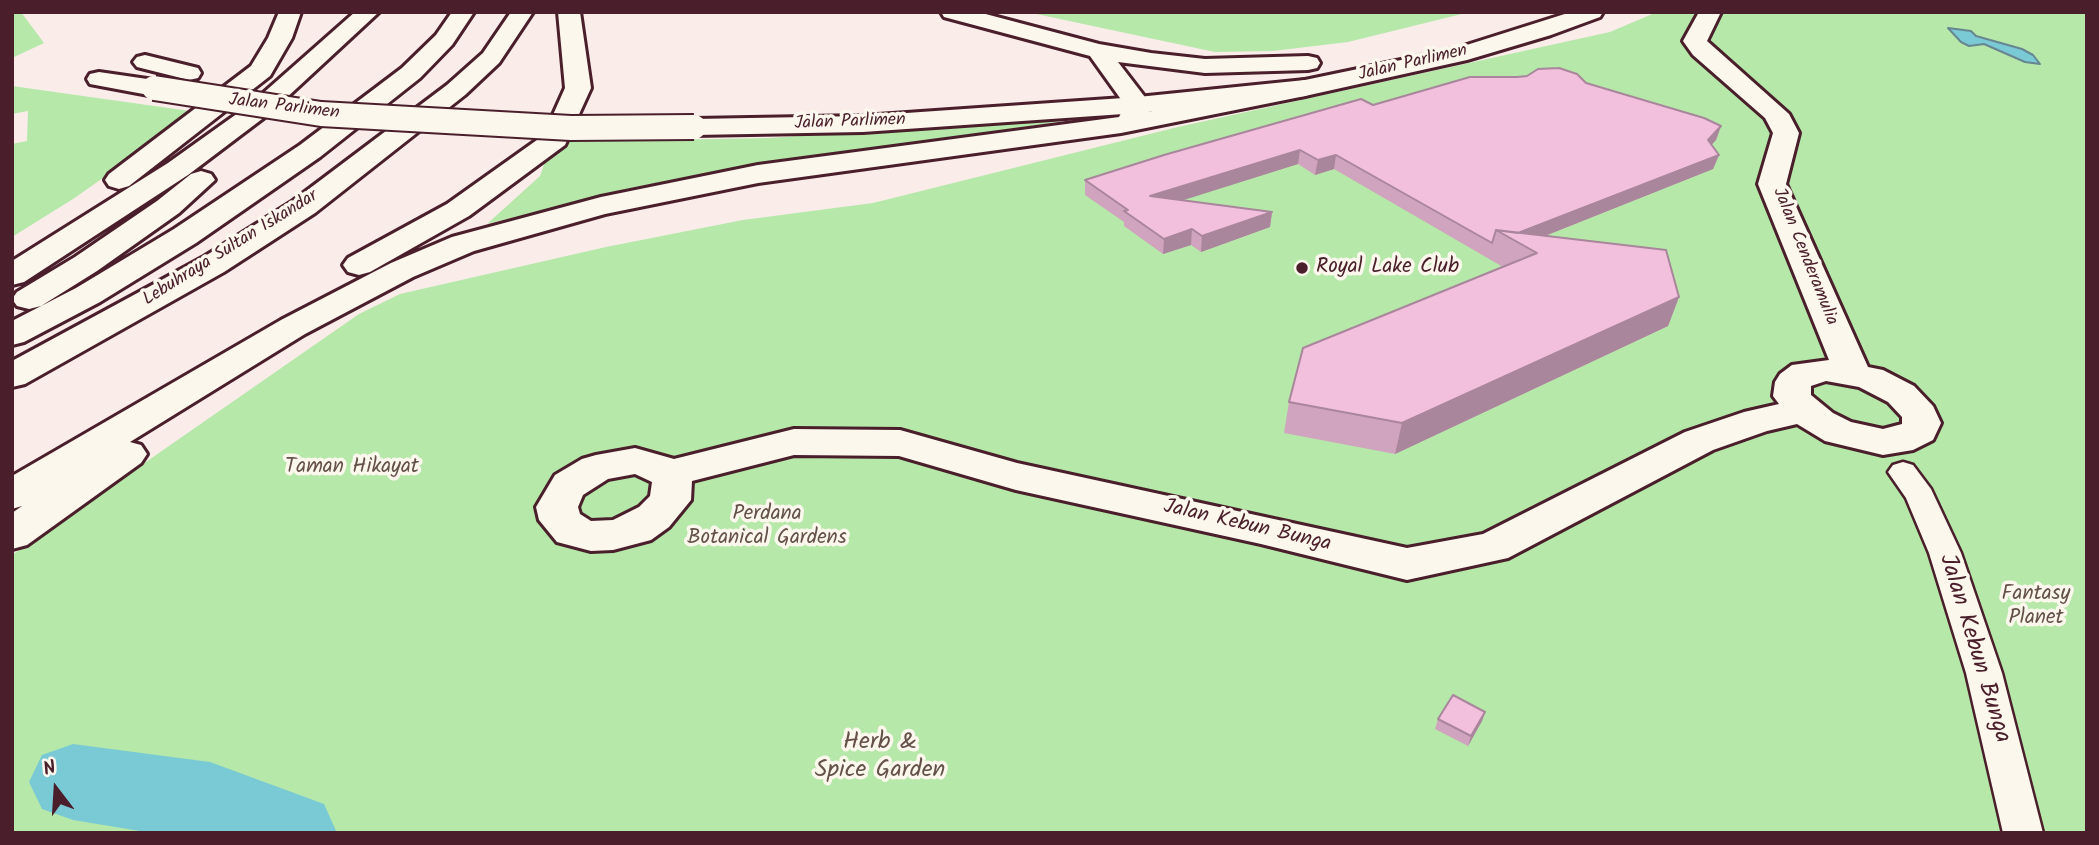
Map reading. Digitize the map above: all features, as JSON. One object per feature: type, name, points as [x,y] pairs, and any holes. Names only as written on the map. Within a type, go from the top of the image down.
[{"type":"main road","points":[[12,257],[47,236],[261,71],[280,38],[290,12]]},
{"type":"main road","points":[[12,275],[178,169],[261,107],[325,53],[368,12]]},
{"type":"main road","name":"Lebuhraya Sultan Iskandar","points":[[12,335],[88,295],[185,236],[310,151],[411,73],[444,40],[463,12]]},
{"type":"main road","name":"Lebuhraya Sultan Iskandar","points":[[12,376],[213,265],[304,207],[456,90],[491,58],[522,12]]},
{"type":"main road","points":[[12,484],[243,332],[457,210],[555,139],[578,89],[569,12]]},
{"type":"main road","points":[[952,12],[1098,51],[1205,66],[1315,70]]},
{"type":"main road","name":"Jalan Parlimen","points":[[864,114],[1123,83],[1315,70],[1459,55],[1544,30],[1592,12]]},
{"type":"main road","name":"Jalan Cenderamulia","points":[[1710,12],[1695,41],[1776,114],[1786,133],[1772,184],[1853,373]]},
{"type":"main road","name":"Jalan Parlimen","points":[[1357,54],[1429,39]]},
{"type":"main road","points":[[12,495],[293,327],[402,270],[464,244],[601,206],[758,174],[1134,114],[1123,83],[1098,51]]},
{"type":"main road","points":[[12,309],[86,264],[169,207],[228,157],[289,98],[325,53]]},
{"type":"main road","name":"Jalan Parlimen","points":[[145,62],[161,79],[321,114],[472,124],[864,114],[1134,114],[1315,70]]},
{"type":"main road","name":"Jalan Parlimen","points":[[99,79],[225,82],[356,99],[695,118]]},
{"type":"main road","points":[[12,534],[191,409],[293,327]]},
{"type":"main road","points":[[1826,370],[1853,373],[1887,386],[1913,404],[1922,423],[1919,431],[1899,441],[1861,439],[1829,427],[1804,411],[1792,396],[1793,382],[1805,373],[1826,370]]},
{"type":"main road","name":"Jalan Kebun Bunga","points":[[668,474],[794,442],[900,443],[1016,476],[1407,564],[1493,547],[1699,441],[1758,421],[1804,411]]},
{"type":"street","name":"Jalan Kebun Bunga","points":[[1903,472],[1920,496],[1945,553],[1984,673],[2023,833]]},
{"type":"green space","points":[[12,12],[21,12],[44,43],[12,58]]},
{"type":"green space","points":[[1027,12],[1470,12],[1348,42],[1273,51],[1215,52]]},
{"type":"green space","name":"Perdana Botanical Gardens","points":[[1657,12],[2087,12],[2087,833],[12,833],[12,555],[359,314],[400,294],[606,247],[743,220],[873,203],[1178,127],[1610,32]]},
{"type":"green space","points":[[12,86],[197,112],[73,199],[12,237],[12,144],[27,141],[28,111],[12,114]]},
{"type":"green space","points":[[1061,117],[1063,121],[635,187],[487,224],[540,176],[552,142],[769,138]]},
{"type":"water","points":[[1948,28],[1971,31],[1976,36],[2022,49],[2033,55],[2040,64],[2025,62],[1984,44],[1969,46],[1961,42]]},
{"type":"building","points":[[1559,68],[1577,74],[1586,83],[1704,118],[1721,126],[1708,140],[1719,155],[1518,233],[1496,230],[1492,243],[1336,155],[1318,160],[1300,150],[1150,196],[1272,212],[1202,236],[1192,229],[1164,239],[1085,180],[1361,99],[1373,105],[1470,77],[1527,76],[1538,69]]},
{"type":"building","points":[[1496,230],[1666,250],[1679,297],[1402,423],[1289,402],[1303,348],[1537,253]]},
{"type":"building","points":[[1453,695],[1485,712],[1471,736],[1438,719]]},
{"type":"waterway","points":[[73,782],[210,802],[291,833]]},
{"type":"place","name":"Royal Lake Club","points":[[1302,268]]},
{"type":"park label","name":"Taman Hikayat","points":[[352,468]]},
{"type":"park label","name":"Fantasy Planet","points":[[2036,607]]},
{"type":"park label","name":"Herb & Spice Garden","points":[[880,758]]}]
